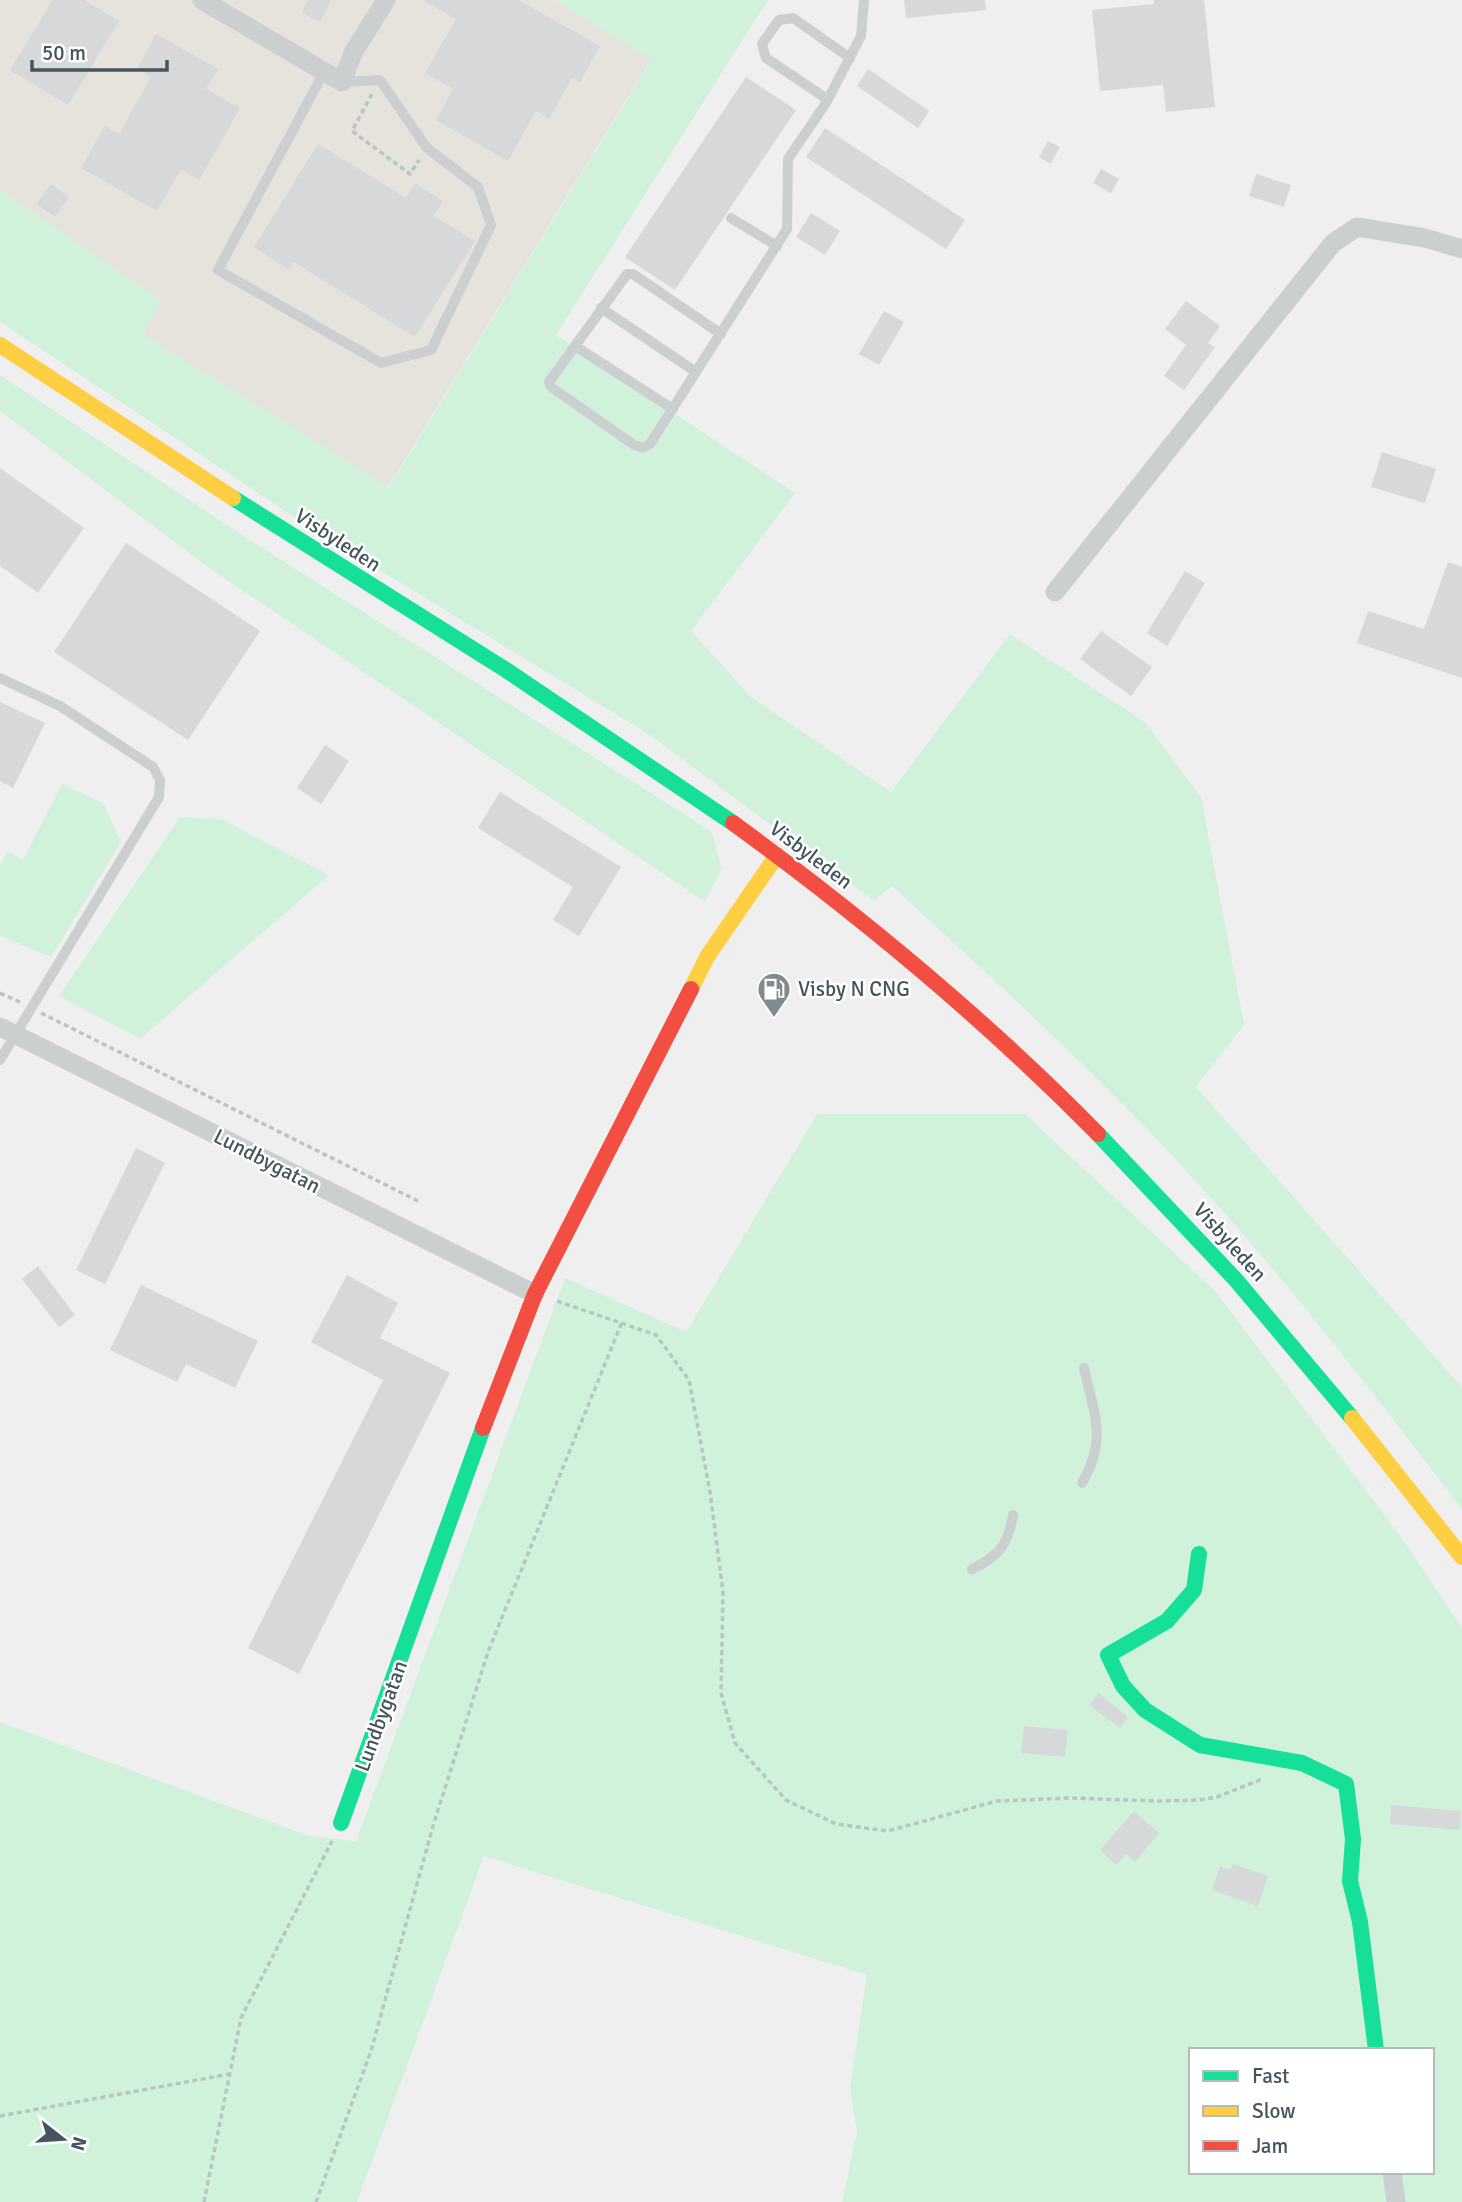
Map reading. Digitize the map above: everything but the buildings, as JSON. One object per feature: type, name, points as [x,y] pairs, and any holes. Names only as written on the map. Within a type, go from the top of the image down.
[{"type":"main road","name":"Visbyleden","points":[[0,345],[591,726],[777,855],[872,929],[958,1004],[1132,1167],[1299,1352],[1462,1557]]},
{"type":"main road","name":"Lundbygatan","points":[[341,1823],[516,1337],[535,1294],[707,957],[777,855]]},
{"type":"main road","points":[[1199,1554],[1194,1590],[1167,1621],[1108,1655],[1123,1686],[1145,1710],[1200,1745],[1302,1763],[1346,1784],[1353,1839],[1350,1881],[1360,1922],[1376,2048]]},
{"type":"street","points":[[202,0],[342,82],[353,53],[386,0]]},
{"type":"street","points":[[1055,592],[1333,243],[1357,227],[1424,238],[1462,249]]},
{"type":"street","name":"Lundbygatan","points":[[8,1031],[535,1294]]},
{"type":"street","points":[[1392,2174],[1396,2202]]},
{"type":"lane","points":[[720,334],[633,274],[620,282],[601,308],[550,382],[551,387],[634,445],[643,447],[650,444],[788,229],[788,159],[827,99],[861,36],[864,0]]},
{"type":"lane","points":[[827,99],[766,58],[762,44],[779,20],[793,18],[849,58]]},
{"type":"lane","points":[[324,72],[218,270],[381,363],[432,350],[491,225],[478,187],[427,148],[380,79],[342,82]]},
{"type":"lane","points":[[731,218],[776,246]]},
{"type":"lane","points":[[601,308],[696,372]]},
{"type":"lane","points":[[575,346],[673,409]]},
{"type":"lane","points":[[0,678],[60,706],[153,767],[160,780],[159,797],[30,1008],[8,1031],[0,1060]]},
{"type":"lane","points":[[1082,1483],[1095,1461],[1098,1447],[1084,1368]]},
{"type":"lane","points":[[972,1569],[996,1557],[1004,1547],[1013,1515]]},
{"type":"path","points":[[380,79],[352,131],[410,174],[427,148]]},
{"type":"path","points":[[0,993],[418,1201]]},
{"type":"path","points":[[535,1294],[656,1335],[690,1380],[710,1492],[723,1592],[721,1693],[735,1743],[786,1800],[836,1824],[888,1831],[997,1801],[1070,1798],[1199,1800],[1217,1797],[1265,1778]]},
{"type":"path","points":[[316,2202],[371,2051],[433,1826],[488,1652],[622,1322]]},
{"type":"path","points":[[204,2202],[241,2018],[341,1823]]},
{"type":"path","points":[[0,2116],[230,2074]]},
{"type":"shaded area","points":[[0,0],[554,0],[652,58],[388,487],[143,335],[159,300],[0,190]]},
{"type":"green space","points":[[554,0],[768,0],[556,335],[795,493],[691,631],[751,697],[891,792],[1010,634],[1145,722],[1201,797],[1244,1025],[1196,1087],[1462,1387],[1462,1509],[1318,1324],[1188,1172],[1064,1046],[892,886],[874,901],[648,734],[317,532],[0,322],[0,190],[160,300],[143,335],[389,487],[652,59]]},
{"type":"green space","points":[[0,375],[259,546],[711,831],[722,868],[705,902],[212,570],[0,411]]},
{"type":"green space","points":[[62,784],[103,803],[121,842],[51,957],[0,936],[0,866],[8,851],[23,860]]},
{"type":"green space","points":[[180,817],[221,819],[329,875],[140,1039],[59,996]]},
{"type":"green space","points":[[817,1114],[1025,1114],[1216,1292],[1404,1541],[1462,1628],[1462,2202],[842,2202],[857,2132],[850,2088],[867,1975],[484,1856],[357,2202],[0,2202],[0,1722],[309,1836],[356,1841],[565,1278],[686,1332]]},
{"type":"traffic: fast","points":[[233,498],[506,670],[733,823]]},
{"type":"traffic: fast","points":[[1098,1134],[1236,1280],[1352,1418]]},
{"type":"traffic: fast","points":[[341,1823],[483,1428]]},
{"type":"traffic: fast","points":[[1199,1554],[1194,1590],[1167,1621],[1108,1655],[1123,1686],[1145,1710],[1200,1745],[1302,1763],[1346,1784],[1353,1839],[1350,1881],[1360,1922],[1376,2048]]},
{"type":"traffic: slow","points":[[0,345],[233,498]]},
{"type":"traffic: slow","points":[[691,989],[707,957],[777,855]]},
{"type":"traffic: slow","points":[[1352,1418],[1462,1557]]},
{"type":"traffic: jam","points":[[733,823],[829,895],[922,971],[1012,1051],[1098,1134]]},
{"type":"traffic: jam","points":[[483,1428],[535,1294],[691,989]]},
{"type":"place","name":"Visby N CNG","points":[[774,1019]]}]
